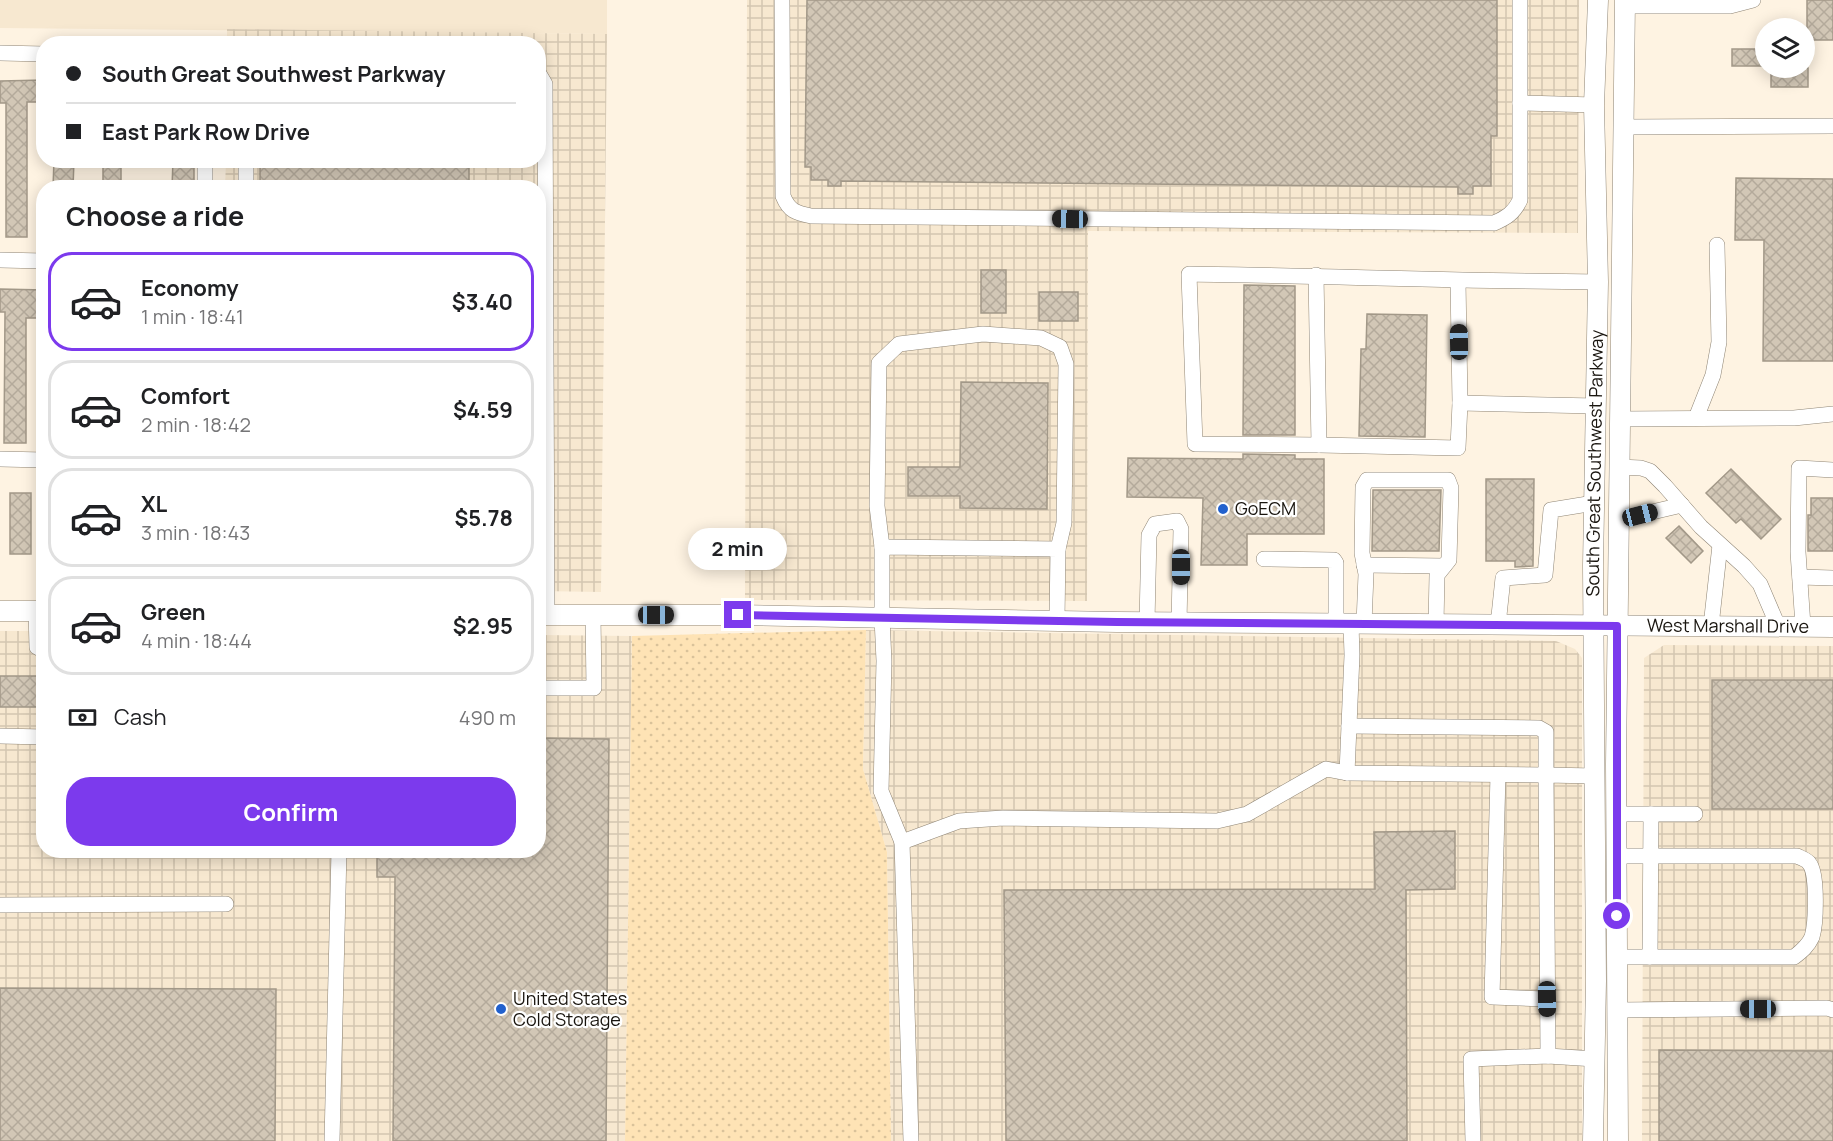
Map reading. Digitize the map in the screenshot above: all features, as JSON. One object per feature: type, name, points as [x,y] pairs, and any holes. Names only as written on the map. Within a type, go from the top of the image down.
[{"type":"main road","points":[[1598,2],[1625,3]]},
{"type":"main road","name":"South Great Southwest Parkway","points":[[1593,1141],[1595,776],[1593,625],[1598,282],[1594,105],[1598,2]]},
{"type":"main road","name":"South Great Southwest Parkway","points":[[1618,1141],[1617,626],[1625,3]]},
{"type":"main road","points":[[1598,282],[1621,282]]},
{"type":"main road","points":[[0,611],[36,611]]},
{"type":"main road","name":"West Marshall Drive","points":[[546,615],[1833,627]]},
{"type":"main road","points":[[1595,1059],[1619,1060]]},
{"type":"lane","points":[[782,0],[783,196],[787,206],[795,213],[811,216],[1494,223],[1506,218],[1516,210],[1520,201],[1520,0]]},
{"type":"lane","points":[[1625,3],[1730,6],[1753,0]]},
{"type":"lane","points":[[0,53],[36,54]]},
{"type":"lane","points":[[1520,103],[1594,105]]},
{"type":"lane","points":[[1623,128],[1833,126]]},
{"type":"lane","points":[[1696,418],[1713,375],[1719,342],[1717,245]]},
{"type":"lane","points":[[0,260],[36,261]]},
{"type":"lane","points":[[1458,281],[1460,403],[1458,448],[1194,444],[1189,274],[1598,282]]},
{"type":"lane","points":[[1316,275],[1319,445]]},
{"type":"lane","points":[[912,1141],[902,842],[881,791],[884,661],[882,547],[877,506],[879,363],[899,344],[983,334],[1041,338],[1060,347],[1066,364],[1064,523],[1058,549],[1057,621]]},
{"type":"lane","points":[[1460,403],[1596,406]]},
{"type":"lane","points":[[1619,419],[1794,418],[1833,414]]},
{"type":"lane","points":[[0,459],[36,460]]},
{"type":"lane","points":[[1619,467],[1641,468],[1650,471],[1701,527],[1744,566],[1760,584],[1778,626]]},
{"type":"lane","points":[[1803,627],[1798,552],[1799,468],[1833,470]]},
{"type":"lane","points":[[1350,624],[1366,574],[1362,554],[1363,487],[1367,480],[1448,480],[1451,488],[1449,560],[1437,575],[1436,624]]},
{"type":"lane","points":[[1498,625],[1503,578],[1545,575],[1551,510],[1594,503]]},
{"type":"lane","points":[[1618,520],[1682,505]]},
{"type":"lane","points":[[1147,622],[1149,535],[1155,524],[1177,521],[1181,529],[1179,622]]},
{"type":"lane","points":[[1711,626],[1720,545]]},
{"type":"lane","points":[[882,547],[1058,549]]},
{"type":"lane","points":[[1264,559],[1334,560],[1336,563],[1350,624],[1352,655],[1347,772]]},
{"type":"lane","points":[[1364,565],[1444,566]]},
{"type":"lane","points":[[1800,577],[1833,578]]},
{"type":"lane","points":[[546,688],[594,688],[593,615]]},
{"type":"lane","points":[[1348,726],[1539,728],[1546,732],[1548,1056]]},
{"type":"lane","points":[[0,736],[36,737]]},
{"type":"lane","points":[[902,842],[959,821],[1003,818],[1216,821],[1247,814],[1326,769],[1347,772],[1595,776]]},
{"type":"lane","points":[[1498,775],[1492,997],[1547,999]]},
{"type":"lane","points":[[1617,814],[1695,814]]},
{"type":"lane","points":[[1650,957],[1651,814]]},
{"type":"lane","points":[[1617,856],[1797,856],[1809,862],[1813,872],[1815,922],[1808,944],[1794,957],[1618,957]]},
{"type":"lane","points":[[332,1141],[339,858]]},
{"type":"lane","points":[[0,905],[226,904]]},
{"type":"lane","points":[[1618,1010],[1816,1008],[1833,1010]]},
{"type":"lane","points":[[1473,1141],[1471,1059],[1548,1056],[1595,1059]]},
{"type":"shaded area","points":[[0,0],[607,0],[607,34],[0,28]]},
{"type":"shaded area","points":[[747,0],[1579,0],[1578,233],[1088,231],[1087,601],[745,600]]},
{"type":"shaded area","points":[[227,29],[607,34],[601,592],[546,591],[546,180],[225,180],[226,168],[546,168],[546,36],[227,36]]},
{"type":"shaded area","points":[[866,630],[1556,641],[1575,649],[1582,658],[1582,1141],[891,1141],[887,852],[863,769]]},
{"type":"shaded area","points":[[866,630],[863,769],[887,852],[891,1141],[625,1141],[632,636]]},
{"type":"shaded area","points":[[0,631],[36,631],[36,858],[546,858],[546,635],[632,636],[625,1141],[0,1141]]},
{"type":"shaded area","points":[[1664,645],[1833,646],[1833,1141],[1642,1141],[1644,658]]},
{"type":"building","points":[[807,0],[1497,0],[1497,136],[1491,136],[1491,186],[1473,186],[1473,194],[1458,194],[1458,187],[841,181],[841,186],[828,186],[828,180],[811,180],[811,167],[805,167]]},
{"type":"building","points":[[1807,0],[1833,0],[1833,40],[1815,40],[1815,18],[1807,18]]},
{"type":"building","points":[[1732,49],[1755,49],[1755,66],[1732,66]]},
{"type":"building","points":[[1771,78],[1808,78],[1808,87],[1771,87]]},
{"type":"building","points":[[36,80],[36,102],[27,102],[27,237],[6,237],[6,103],[0,103],[0,81]]},
{"type":"building","points":[[54,168],[74,168],[73,180],[53,180]]},
{"type":"building","points":[[103,168],[121,168],[121,180],[103,180]]},
{"type":"building","points":[[173,168],[194,168],[194,180],[172,180]]},
{"type":"building","points":[[260,168],[469,168],[469,180],[260,180]]},
{"type":"building","points":[[1736,178],[1833,179],[1833,361],[1763,361],[1764,240],[1735,240]]},
{"type":"building","points":[[981,270],[1006,270],[1006,313],[981,313]]},
{"type":"building","points":[[1244,285],[1295,286],[1295,435],[1243,435]]},
{"type":"building","points":[[0,289],[36,290],[36,318],[26,318],[26,443],[4,443],[5,312],[0,312]]},
{"type":"building","points":[[1039,292],[1078,292],[1078,321],[1039,321]]},
{"type":"building","points":[[1367,314],[1427,315],[1425,437],[1359,436],[1361,349],[1366,349]]},
{"type":"building","points":[[961,382],[1048,383],[1047,509],[960,508],[960,496],[908,496],[908,467],[960,467]]},
{"type":"building","points":[[1243,454],[1295,455],[1295,459],[1324,459],[1324,534],[1247,534],[1247,565],[1201,565],[1203,498],[1127,497],[1128,458],[1243,459]]},
{"type":"building","points":[[1731,469],[1781,519],[1761,539],[1741,519],[1736,523],[1706,493]]},
{"type":"building","points":[[1486,479],[1534,479],[1533,566],[1515,567],[1515,561],[1486,561]]},
{"type":"building","points":[[1373,490],[1441,490],[1439,551],[1372,551]]},
{"type":"building","points":[[10,493],[31,493],[31,554],[10,554]]},
{"type":"building","points":[[1811,498],[1833,498],[1833,551],[1808,551],[1808,515],[1811,515]]},
{"type":"building","points":[[1679,526],[1703,551],[1691,563],[1666,538]]},
{"type":"building","points":[[0,676],[36,676],[36,707],[0,707]]},
{"type":"building","points":[[1712,680],[1833,680],[1833,809],[1712,809]]},
{"type":"building","name":"United States Cold Storage","points":[[546,738],[609,739],[606,1141],[393,1141],[395,877],[377,877],[377,858],[546,858]]},
{"type":"building","points":[[1455,831],[1455,889],[1406,890],[1407,1141],[1006,1141],[1004,890],[1375,889],[1374,832]]},
{"type":"building","points":[[0,988],[276,989],[275,1141],[0,1141]]},
{"type":"building","points":[[1659,1050],[1833,1051],[1833,1141],[1659,1141]]},
{"type":"place","name":"GoECM","points":[[1223,509]]},
{"type":"place","name":"United States Cold Storage","points":[[501,1009]]},
{"type":"route","points":[[738,615],[1117,622],[1617,626],[1617,916]]}]
